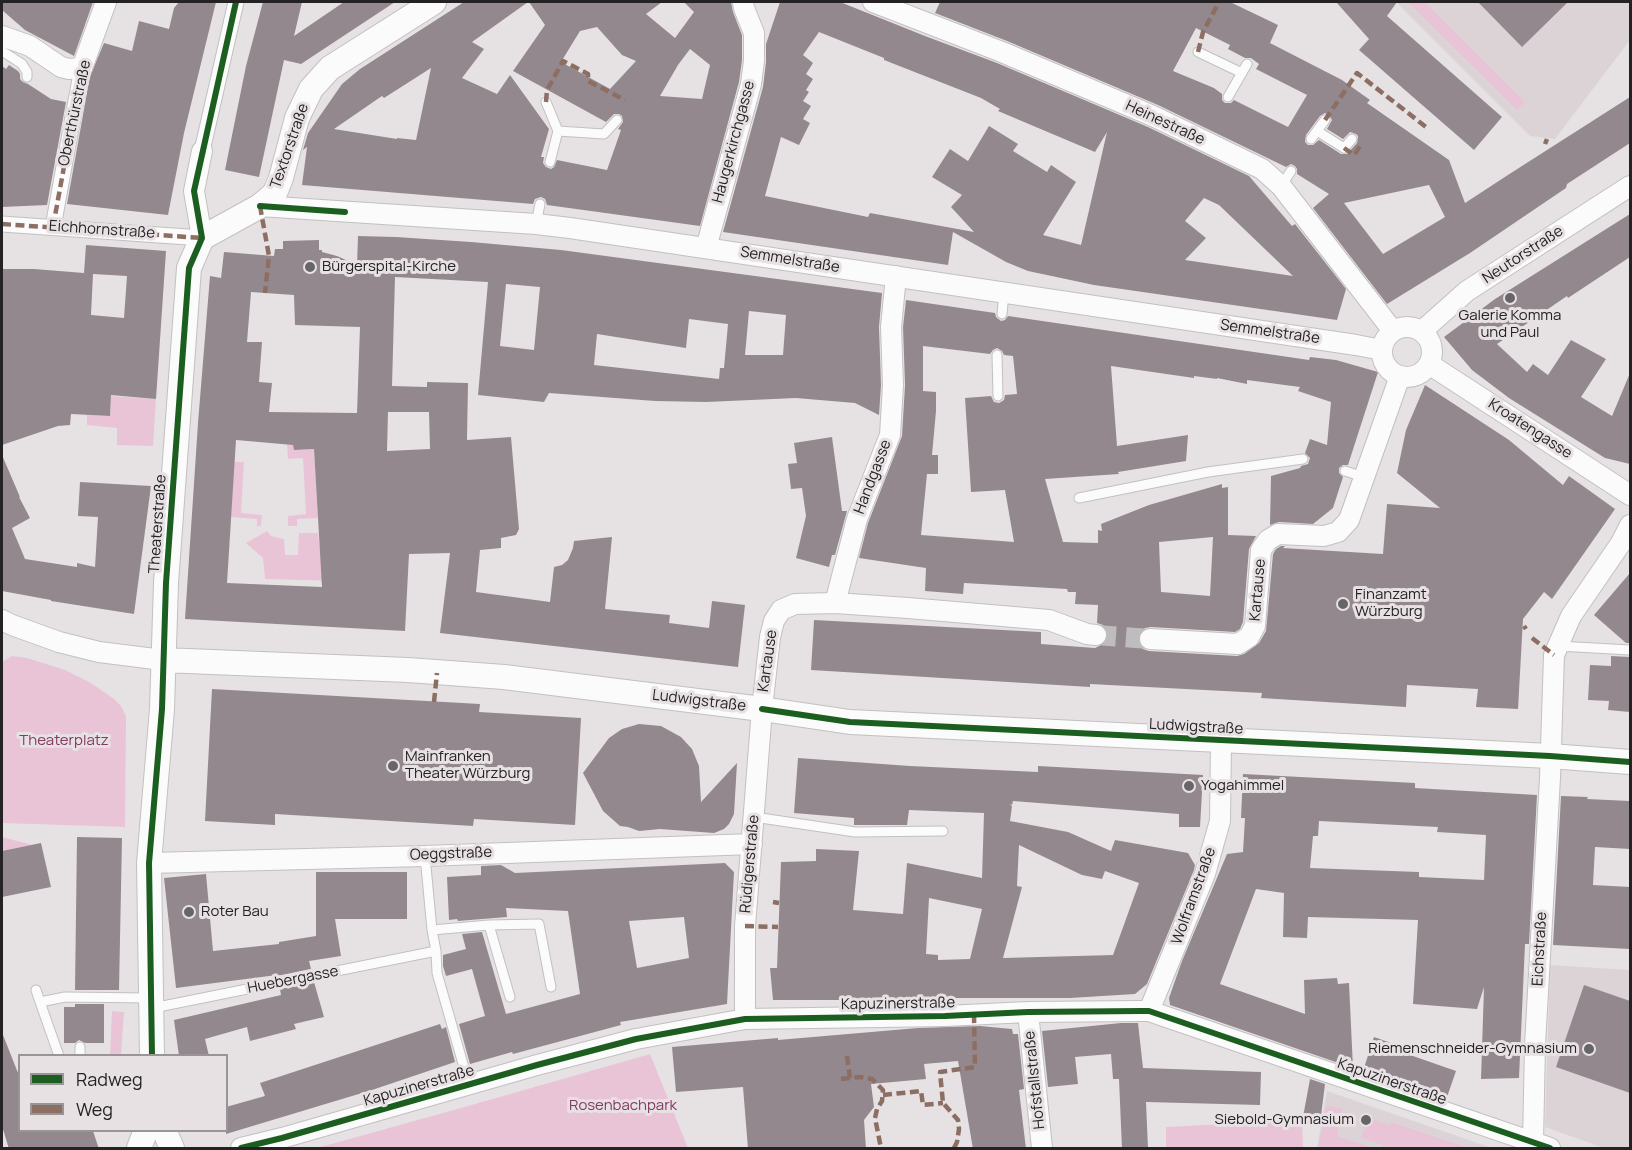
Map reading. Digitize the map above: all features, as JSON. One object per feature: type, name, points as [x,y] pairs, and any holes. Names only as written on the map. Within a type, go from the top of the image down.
[{"type":"street","name":"Oberthürstraße","points":[[53,227],[82,68],[106,2]]},
{"type":"street","points":[[236,2],[194,191],[201,238],[260,206]]},
{"type":"street","name":"Textorstraße","points":[[260,206],[275,193],[297,117],[311,89],[330,69],[434,2]]},
{"type":"street","name":"Haugerkirchgasse","points":[[706,248],[751,84],[754,33],[743,2]]},
{"type":"street","name":"Heinestraße","points":[[873,2],[1002,52],[1153,116],[1209,136],[1262,169],[1286,178],[1393,332]]},
{"type":"street","points":[[2,36],[30,46],[61,67],[82,68]]},
{"type":"street","name":"Neutorstraße","points":[[1422,331],[1467,291],[1630,186]]},
{"type":"street","name":"Semmelstraße","points":[[260,206],[536,224],[1382,350]]},
{"type":"street","name":"Eichhornstraße","points":[[2,224],[201,238]]},
{"type":"street","name":"Theaterstraße","points":[[152,1054],[149,863],[162,709],[167,571],[189,267],[201,238]]},
{"type":"street","name":"Handgasse","points":[[835,603],[857,519],[890,435],[893,385],[891,327],[896,276]]},
{"type":"street","points":[[1404,327],[1414,327],[1422,331],[1432,346],[1429,364],[1419,374],[1409,377],[1396,374],[1386,365],[1382,350],[1386,339],[1393,332],[1404,327]]},
{"type":"street","name":"Kroatengasse","points":[[1429,364],[1630,495]]},
{"type":"street","name":"Kartause","points":[[1150,639],[1238,644],[1249,637],[1255,626],[1261,550],[1268,540],[1278,534],[1324,536],[1338,532],[1349,520],[1355,474],[1396,374]]},
{"type":"street","name":"Eichstraße","points":[[1541,1145],[1535,1045],[1554,655],[1571,616],[1626,547],[1630,525]]},
{"type":"street","name":"Kartause","points":[[762,709],[770,637],[774,621],[782,610],[795,604],[835,603],[1049,620],[1096,635]]},
{"type":"street","points":[[2,620],[58,642],[99,652],[163,660]]},
{"type":"street","name":"Ludwigstraße","points":[[163,660],[408,670],[504,677],[850,722],[1550,756],[1630,762]]},
{"type":"street","name":"Rüdigerstraße","points":[[745,1019],[745,926],[762,709]]},
{"type":"street","name":"Wolframstraße","points":[[1149,1011],[1208,866],[1220,820],[1221,741]]},
{"type":"street","name":"Oeggstraße","points":[[149,863],[752,844]]},
{"type":"street","name":"Kapuzinerstraße","points":[[241,1149],[636,1039],[745,1019],[1149,1011],[1541,1145]]},
{"type":"street","name":"Hofstallstraße","points":[[1028,1012],[1042,1149]]},
{"type":"street","points":[[139,1149],[146,1132]]},
{"type":"street","points":[[164,1132],[172,1149]]},
{"type":"lane","points":[[2,51],[22,64],[27,77]]},
{"type":"lane","points":[[1198,52],[1244,68],[1228,97]]},
{"type":"lane","points":[[546,102],[558,131],[550,162]]},
{"type":"lane","points":[[558,131],[604,134],[617,120]]},
{"type":"lane","points":[[1311,140],[1325,120]]},
{"type":"lane","points":[[1317,131],[1344,148],[1352,139]]},
{"type":"lane","points":[[536,224],[540,204]]},
{"type":"lane","points":[[1002,314],[1004,293]]},
{"type":"lane","points":[[997,355],[998,396]]},
{"type":"lane","points":[[1079,498],[1208,472],[1303,459]]},
{"type":"lane","points":[[1558,646],[1626,652]]},
{"type":"lane","points":[[754,817],[855,832],[943,831]]},
{"type":"lane","points":[[425,856],[436,951],[436,973],[469,1084]]},
{"type":"lane","points":[[432,930],[489,925],[539,924],[551,987]]},
{"type":"lane","points":[[489,925],[510,998]]},
{"type":"lane","name":"Huebergasse","points":[[40,1002],[65,997],[150,1003],[436,951]]},
{"type":"lane","points":[[36,990],[58,1054]]},
{"type":"shaded area","points":[[1396,2],[1630,2],[1630,40],[1555,139],[1530,136]]},
{"type":"shaded area","name":"Riemenschneider-Gymnasium","points":[[1550,965],[1630,970],[1630,1148],[1604,1148],[1545,1127]]},
{"type":"shaded area","name":"Siebold-Gymnasium","points":[[1327,1091],[1492,1148],[1317,1148]]},
{"type":"green space","points":[[1408,2],[1425,2],[1525,102],[1517,110]]},
{"type":"green space","points":[[111,396],[156,399],[153,446],[117,445],[117,428],[87,425],[87,415],[110,416]]},
{"type":"green space","points":[[287,444],[293,445],[294,450],[314,449],[318,518],[297,519],[297,526],[288,526],[288,516],[306,514],[303,458],[288,459]]},
{"type":"green space","points":[[234,462],[244,462],[241,513],[262,515],[261,526],[257,526],[257,519],[231,517]]},
{"type":"green space","points":[[267,531],[271,536],[284,539],[285,555],[298,555],[299,533],[318,533],[321,560],[345,581],[265,579],[263,558],[246,543]]},
{"type":"green space","name":"Theaterplatz","points":[[12,656],[27,658],[65,670],[91,683],[121,706],[126,716],[125,827],[2,823],[2,662]]},
{"type":"green space","points":[[2,837],[32,845],[2,851]]},
{"type":"green space","points":[[112,1011],[124,1012],[121,1054],[110,1054]]},
{"type":"green space","name":"Rosenbachpark","points":[[650,1054],[688,1148],[317,1148],[468,1106]]},
{"type":"green space","points":[[1326,1106],[1342,1109],[1337,1136],[1374,1148],[1318,1148]]},
{"type":"green space","points":[[1368,1118],[1390,1125],[1391,1122],[1469,1148],[1382,1148],[1383,1145],[1361,1138]]},
{"type":"green space","points":[[1302,1120],[1303,1148],[1166,1148],[1166,1127]]},
{"type":"building","points":[[2,2],[93,2],[74,56],[25,30],[2,10]]},
{"type":"building","points":[[179,2],[216,2],[184,133],[168,215],[67,204],[90,76],[104,43],[132,51],[139,21],[169,29],[174,8]]},
{"type":"building","points":[[263,2],[302,2],[294,36],[344,2],[395,2],[301,64],[284,60],[259,177],[225,170],[246,66]]},
{"type":"building","points":[[464,2],[528,2],[472,42],[484,49],[462,78],[497,94],[510,75],[549,129],[541,157],[544,157],[543,163],[546,167],[551,169],[557,160],[607,170],[621,130],[618,129],[623,122],[622,116],[614,114],[606,122],[513,71],[545,25],[529,2],[662,2],[646,14],[675,38],[694,12],[684,2],[731,2],[742,35],[739,82],[700,226],[547,205],[545,199],[541,197],[535,199],[533,204],[302,185],[307,147],[303,150],[308,133],[342,84],[360,69]],"holes":[[[597,27],[622,55],[636,61],[610,89],[561,62],[580,31]],[[690,49],[710,65],[702,99],[660,96]],[[431,68],[416,140],[334,129],[382,96],[384,98]]]},
{"type":"building","points":[[780,2],[840,2],[997,63],[1148,127],[1249,176],[1292,226],[1295,224],[1346,289],[1337,320],[1094,285],[1028,271],[1006,262],[953,232],[948,265],[723,232],[763,87],[766,44]],"holes":[[[819,32],[981,98],[1000,109],[998,111],[1095,152],[1107,132],[1081,245],[1043,235],[1076,182],[1051,165],[1047,172],[1013,151],[1018,144],[989,126],[968,161],[950,149],[932,177],[962,195],[951,207],[974,232],[870,213],[868,217],[765,196],[781,137],[799,145],[810,123],[803,119],[811,106],[803,101],[809,92],[806,90],[813,79],[806,74],[813,63],[803,55]],[[1204,198],[1219,205],[1293,276],[1185,260],[1206,238],[1185,221]]]},
{"type":"building","points":[[940,2],[1230,2],[1278,25],[1270,43],[1342,80],[1370,100],[1367,103],[1449,160],[1465,203],[1630,97],[1630,143],[1567,184],[1566,188],[1470,253],[1387,304],[1313,208],[1329,194],[1297,174],[1295,166],[1291,164],[1286,167],[1158,105],[935,13]],"holes":[[[1196,28],[1230,45],[1228,49],[1245,58],[1251,58],[1259,64],[1256,69],[1307,95],[1288,127],[1234,100],[1231,103],[1225,103],[1222,100],[1222,94],[1214,88],[1173,71]],[[1325,113],[1329,115],[1332,120],[1327,129],[1343,139],[1350,132],[1358,136],[1357,143],[1347,154],[1341,154],[1319,140],[1313,145],[1305,142],[1306,135],[1320,116]],[[1429,185],[1445,217],[1383,254],[1344,203]]]},
{"type":"building","points":[[1336,2],[1397,2],[1387,16],[1502,117],[1474,150],[1359,50],[1369,39]]},
{"type":"building","points":[[1478,2],[1568,2],[1522,47]]},
{"type":"building","points":[[9,65],[18,71],[23,82],[51,99],[66,102],[47,205],[2,207],[2,66],[6,69]]},
{"type":"building","points":[[1630,214],[1630,257],[1568,298],[1567,296],[1497,344],[1527,372],[1533,364],[1548,375],[1571,340],[1606,359],[1581,397],[1612,416],[1630,373],[1630,464],[1605,458],[1509,398],[1472,370],[1444,337],[1495,299]]},
{"type":"building","points":[[358,236],[396,237],[561,250],[882,293],[879,327],[881,385],[879,415],[855,403],[796,398],[706,402],[655,401],[549,393],[544,402],[478,395],[488,282],[395,277],[392,386],[427,387],[427,382],[468,383],[467,440],[511,437],[519,529],[516,535],[501,538],[501,548],[480,550],[476,592],[550,602],[554,567],[568,560],[574,541],[612,537],[605,609],[670,615],[669,623],[709,628],[712,601],[745,605],[738,667],[440,633],[450,553],[409,554],[405,631],[185,619],[210,276],[221,278],[224,252],[274,256],[275,249],[283,249],[283,241],[319,240],[319,250],[322,252],[357,265]],"holes":[[[506,284],[540,287],[534,350],[500,346]],[[251,292],[294,295],[295,325],[360,327],[357,413],[269,412],[272,383],[259,382],[262,342],[247,342]],[[749,311],[786,315],[783,355],[745,355]],[[689,319],[728,324],[724,368],[720,368],[719,379],[594,365],[597,334],[686,348]],[[388,412],[429,412],[430,449],[387,451]],[[236,440],[293,445],[294,450],[314,449],[322,587],[227,583]]]},
{"type":"building","points":[[86,245],[166,251],[156,399],[111,395],[110,416],[71,414],[70,425],[58,426],[2,445],[2,269],[84,273]],"holes":[[[93,274],[127,276],[124,318],[91,315]]]},
{"type":"building","points":[[906,300],[995,313],[1001,321],[1008,316],[1309,360],[1310,357],[1336,360],[1378,372],[1348,465],[1339,468],[1339,473],[1343,477],[1333,508],[1313,524],[1279,522],[1270,525],[1271,476],[1308,464],[1310,458],[1305,453],[1310,439],[1327,445],[1331,402],[1298,391],[1300,387],[1247,380],[1247,384],[1217,378],[1194,376],[1194,378],[1111,366],[1117,446],[1188,435],[1186,461],[1118,472],[1119,474],[1045,479],[1063,542],[1098,543],[1098,530],[1102,531],[1101,524],[1149,505],[1222,484],[1222,488],[1228,487],[1228,535],[1256,536],[1249,549],[1243,622],[1240,629],[1235,632],[1145,628],[1140,632],[1138,639],[1143,649],[1149,651],[1237,656],[1244,654],[1259,643],[1266,631],[1273,554],[1276,549],[1285,546],[1283,548],[1383,554],[1387,504],[1440,508],[1397,473],[1406,430],[1425,385],[1509,440],[1563,485],[1569,476],[1615,509],[1552,599],[1544,592],[1523,619],[1518,709],[1476,707],[1478,689],[1407,685],[1406,707],[1261,698],[1262,693],[1090,684],[1090,687],[811,670],[814,620],[1041,632],[1041,644],[1095,648],[1105,643],[1108,637],[1107,630],[1103,625],[1097,623],[1098,605],[1075,604],[1076,592],[1068,592],[1067,589],[964,583],[963,594],[925,591],[926,568],[859,558],[868,523],[902,436],[905,385],[903,327]],"holes":[[[923,346],[990,354],[997,348],[1004,355],[1013,356],[1017,394],[1005,395],[1004,400],[999,403],[994,402],[991,396],[965,398],[971,492],[1005,490],[1014,542],[921,535],[927,474],[938,474],[938,455],[932,455],[936,392],[923,391]],[[1213,537],[1210,596],[1161,592],[1159,542]]]},
{"type":"building","points":[[832,437],[842,511],[847,511],[835,555],[832,555],[829,567],[796,558],[806,516],[802,488],[791,489],[788,464],[797,463],[794,443]]},
{"type":"building","points":[[2,455],[30,518],[12,528],[25,559],[77,567],[77,563],[95,567],[98,517],[78,516],[80,482],[151,486],[134,614],[2,591]]},
{"type":"building","points":[[1630,573],[1630,643],[1626,643],[1594,615]]},
{"type":"building","points":[[1611,656],[1630,657],[1630,712],[1608,710],[1609,701],[1588,700],[1590,665],[1611,666]]},
{"type":"building","name":"Mainfranken Theater Würzburg","points":[[212,689],[480,704],[479,712],[581,718],[575,825],[474,819],[473,826],[275,814],[275,825],[205,821]]},
{"type":"building","points":[[639,724],[661,726],[681,737],[692,749],[699,766],[701,802],[737,763],[734,814],[724,829],[714,833],[660,829],[639,831],[620,826],[603,811],[583,773],[609,738],[622,729]]},
{"type":"building","points":[[798,758],[1038,772],[1038,766],[1203,775],[1200,827],[1179,827],[1179,814],[1013,801],[1012,805],[1009,804],[1012,806],[1010,821],[1068,832],[1111,851],[1115,840],[1188,853],[1195,865],[1194,870],[1147,984],[1135,994],[1070,998],[773,1000],[770,968],[777,968],[781,862],[816,861],[816,849],[859,851],[853,910],[903,914],[907,863],[982,878],[984,813],[909,810],[907,825],[854,825],[854,818],[794,813]],"holes":[[[1019,845],[1082,875],[1102,879],[1105,871],[1139,883],[1113,955],[1003,958],[1022,887],[1017,886]],[[929,898],[982,909],[970,959],[938,960],[938,955],[926,954]]]},
{"type":"building","points":[[1243,774],[1415,783],[1415,788],[1537,795],[1529,944],[1525,944],[1519,1078],[1481,1079],[1484,987],[1477,1009],[1413,1004],[1418,920],[1308,917],[1307,938],[1283,937],[1284,893],[1256,889],[1220,984],[1305,1014],[1304,980],[1337,978],[1338,984],[1349,983],[1353,1068],[1170,1005],[1169,998],[1182,961],[1227,854],[1243,852],[1245,818],[1241,818]],"holes":[[[1319,821],[1438,827],[1437,832],[1486,835],[1484,880],[1419,877],[1419,872],[1310,868],[1313,836],[1318,836]]]},
{"type":"building","points":[[1561,796],[1630,801],[1630,849],[1595,847],[1593,885],[1630,887],[1630,949],[1553,945]]},
{"type":"building","points":[[77,837],[122,838],[119,990],[75,990]]},
{"type":"building","points":[[41,843],[51,887],[2,897],[2,851]]},
{"type":"building","points":[[725,863],[734,872],[727,1004],[620,1022],[621,1025],[470,1064],[459,1024],[485,1016],[472,969],[446,976],[443,966],[443,955],[466,949],[462,934],[482,932],[506,1014],[580,994],[568,911],[506,908],[507,917],[449,920],[447,877],[481,875],[481,866],[501,865],[515,873]],"holes":[[[684,917],[689,958],[637,968],[629,921]]]},
{"type":"building","points":[[316,872],[407,872],[407,919],[335,919],[341,956],[309,961],[311,969],[277,976],[176,988],[164,878],[206,874],[213,951],[279,944],[279,942],[316,936]]},
{"type":"building","points":[[314,982],[324,1017],[294,1024],[296,1029],[250,1041],[247,1027],[205,1039],[209,1054],[179,1054],[174,1020],[281,995],[280,989]]},
{"type":"building","points":[[1584,985],[1630,1001],[1630,1093],[1556,1067]]},
{"type":"building","points":[[75,1004],[104,1004],[104,1043],[85,1043],[79,1040],[75,1043],[64,1043],[64,1007],[75,1007]]},
{"type":"building","points":[[1138,1023],[1143,1068],[1261,1072],[1260,1105],[1146,1102],[1148,1149],[1122,1149],[1119,1079],[1113,1079],[1111,1054],[1075,1057],[1078,1084],[1048,1087],[1042,1031]]},
{"type":"building","points":[[440,1024],[442,1029],[446,1027],[455,1062],[372,1090],[226,1134],[228,1132],[228,1106],[265,1096],[260,1083]]},
{"type":"building","points":[[980,1026],[1012,1029],[1013,1034],[1018,1034],[1024,1089],[1019,1090],[1026,1149],[973,1149],[958,1061],[924,1064],[926,1079],[871,1084],[874,1107],[864,1120],[866,1149],[748,1149],[743,1087],[676,1092],[672,1047],[918,1028]]},
{"type":"building","points":[[3,1035],[18,1073],[18,1132],[93,1132],[99,1149],[9,1149],[2,1126]]},
{"type":"building","points":[[1374,1037],[1391,1043],[1390,1048],[1456,1071],[1446,1100],[1363,1071]]},
{"type":"building","points":[[1310,1079],[1325,1084],[1321,1116],[1303,1117]]},
{"type":"tunnel","points":[[1096,635],[1150,639]]},
{"type":"marked path","points":[[1198,52],[1203,32],[1219,2]]},
{"type":"marked path","points":[[546,102],[547,90],[563,61],[588,74],[588,81],[625,100]]},
{"type":"marked path","points":[[53,227],[82,68]]},
{"type":"marked path","points":[[1325,120],[1357,73],[1426,127]]},
{"type":"marked path","points":[[1545,144],[1547,139]]},
{"type":"marked path","points":[[1344,148],[1354,155],[1361,145]]},
{"type":"marked path","points":[[260,206],[269,256],[265,293]]},
{"type":"marked path","points":[[2,224],[202,238]]},
{"type":"marked path","points":[[1532,638],[1554,655]]},
{"type":"marked path","points":[[434,702],[437,673]]},
{"type":"marked path","points":[[773,902],[779,903]]},
{"type":"marked path","points":[[745,926],[778,927]]},
{"type":"marked path","points":[[954,1148],[959,1129],[958,1120],[943,1103],[940,1072],[975,1067],[974,1015]]},
{"type":"marked path","points":[[847,1056],[850,1078]]},
{"type":"marked path","points":[[841,1079],[860,1077],[872,1079],[883,1090],[882,1101],[875,1118],[881,1148]]},
{"type":"marked path","points":[[883,1095],[921,1091],[923,1105],[943,1103]]},
{"type":"cycle path","points":[[152,1054],[149,863],[162,709],[166,583],[189,268],[202,238],[194,191],[236,2]]},
{"type":"cycle path","points":[[260,206],[345,212]]},
{"type":"cycle path","points":[[762,709],[850,722],[1550,756],[1630,762]]},
{"type":"cycle path","points":[[241,1148],[636,1039],[745,1019],[1141,1011],[1149,1011],[1550,1148]]},
{"type":"place","name":"Bürgerspital-Kirche","points":[[310,267]]},
{"type":"place","name":"Galerie Komma und Paul","points":[[1510,298]]},
{"type":"place","name":"Finanzamt Würzburg","points":[[1343,604]]},
{"type":"place","name":"Mainfranken Theater Würzburg","points":[[393,766]]},
{"type":"place","name":"Yogahimmel","points":[[1189,786]]},
{"type":"place","name":"Roter Bau","points":[[189,912]]},
{"type":"place","name":"Riemenschneider-Gymnasium","points":[[1589,1049]]},
{"type":"place","name":"Siebold-Gymnasium","points":[[1366,1120]]}]
